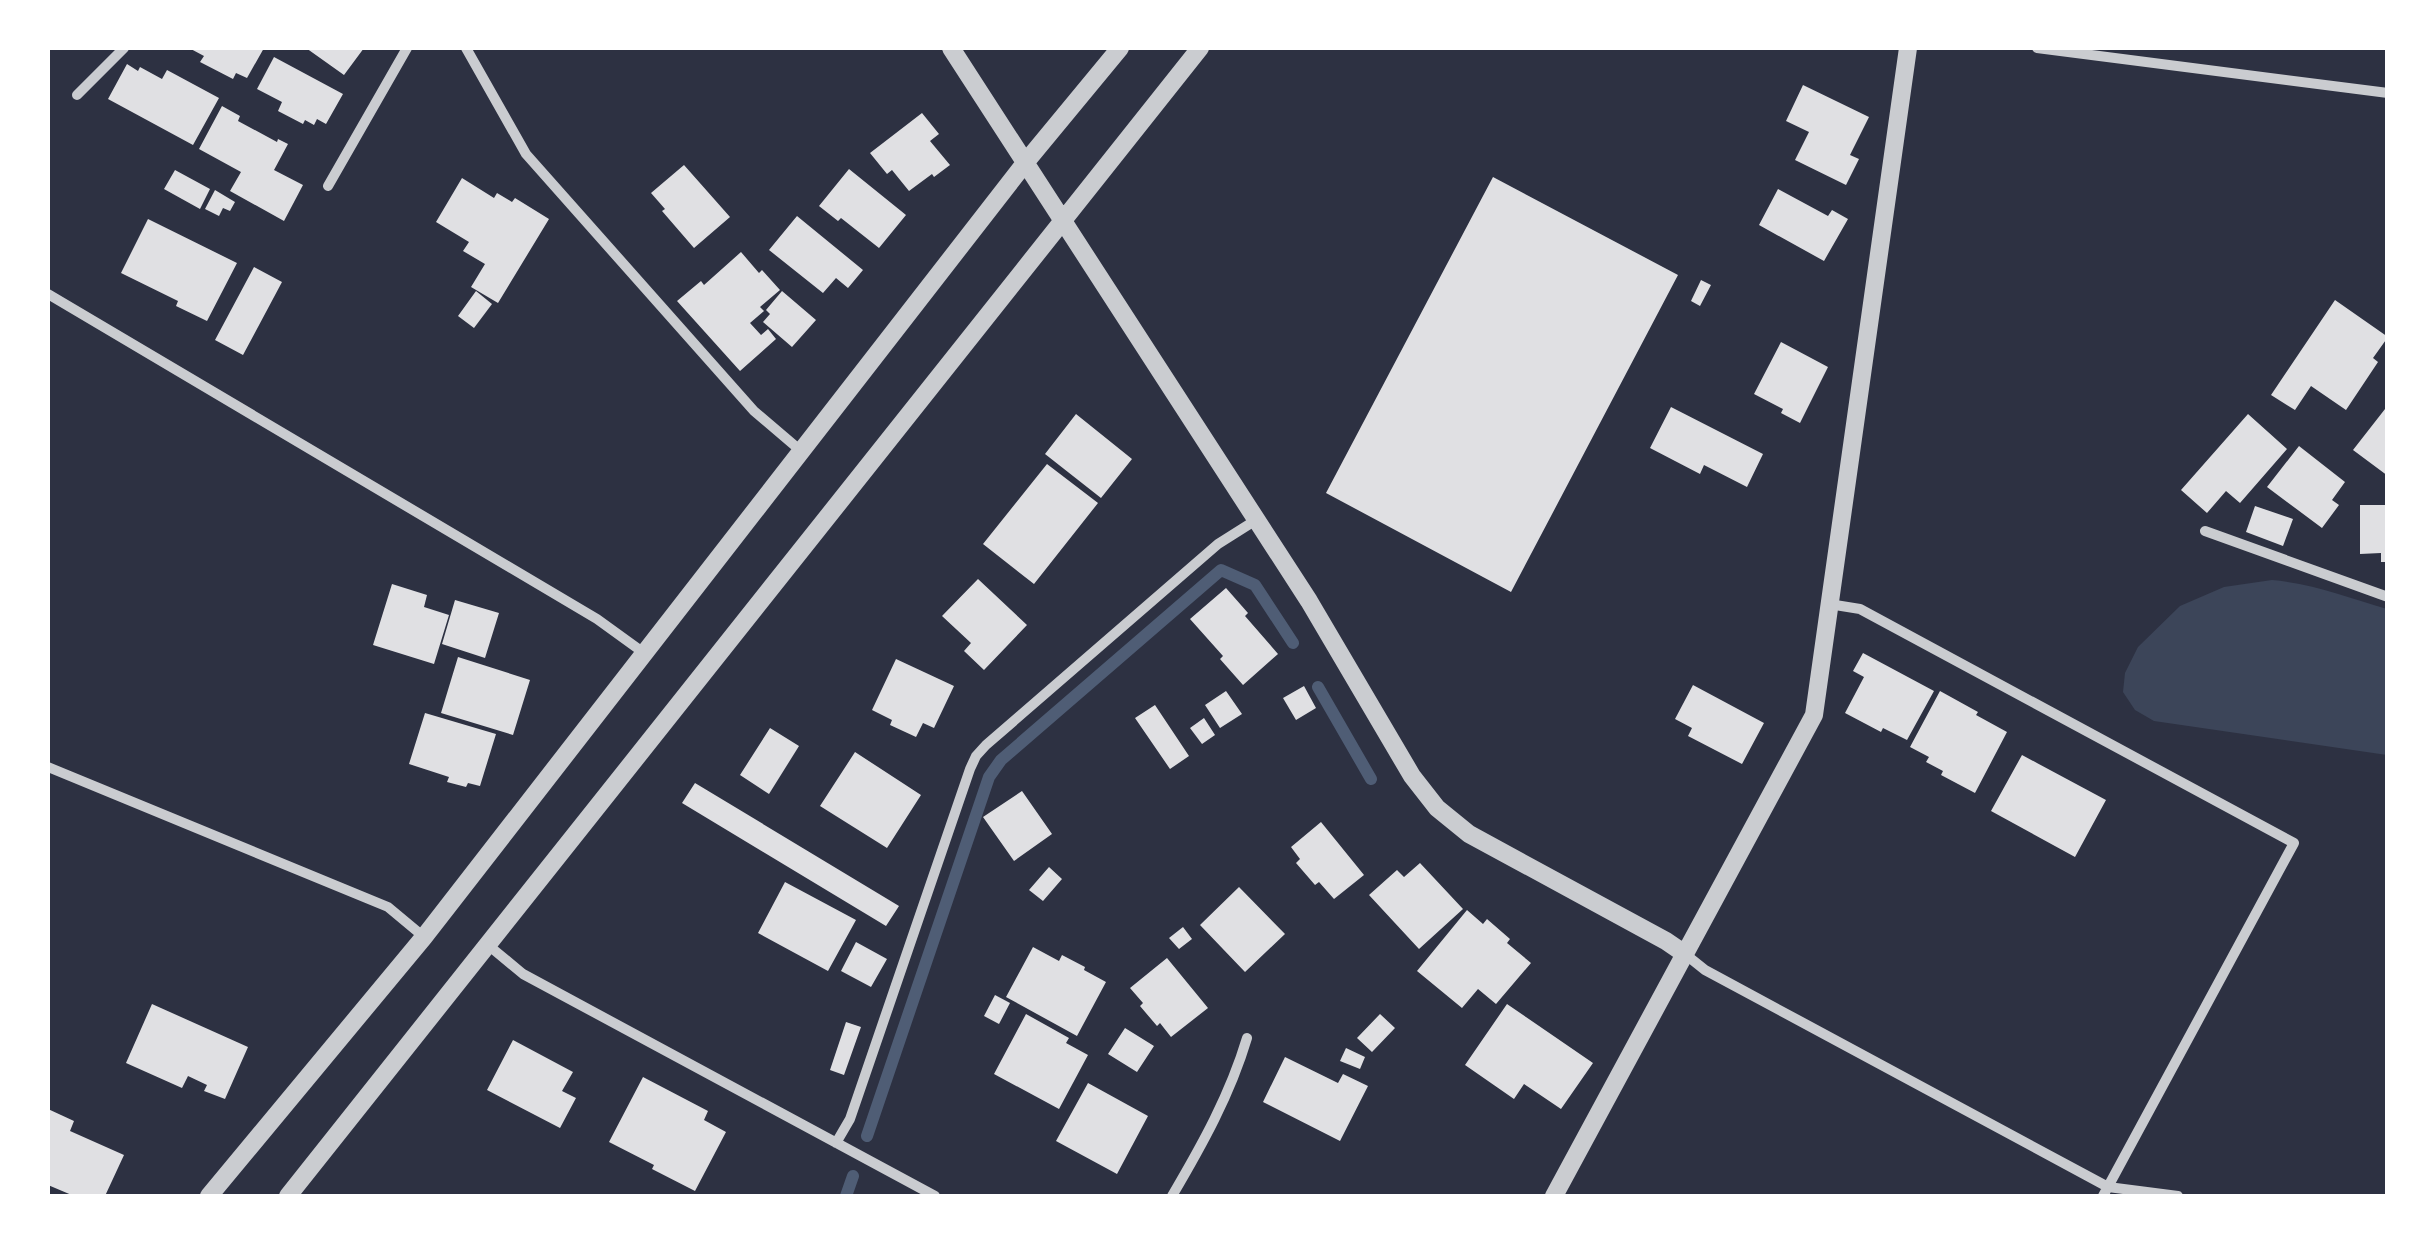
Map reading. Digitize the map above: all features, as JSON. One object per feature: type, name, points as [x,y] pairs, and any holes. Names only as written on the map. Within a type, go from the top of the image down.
[{"type":"street","points":[[78,95],[124,48]]},
{"type":"street","points":[[328,186],[408,48]]},
{"type":"street","points":[[466,48],[526,154],[754,412],[801,451]]},
{"type":"street","points":[[951,48],[1309,601],[1412,776],[1437,808],[1469,834],[1666,940],[1704,970],[2106,1192],[2178,1196]]},
{"type":"street","points":[[209,1196],[424,936],[1025,163],[1120,48]]},
{"type":"street","points":[[288,1196],[1200,48]]},
{"type":"street","points":[[1554,1196],[1814,714],[1908,48]]},
{"type":"street","points":[[2037,48],[2388,93]]},
{"type":"street","points":[[48,294],[596,619],[644,654]]},
{"type":"street","points":[[836,1143],[850,1119],[976,756],[1218,544],[1256,520]]},
{"type":"street","points":[[2205,532],[2388,596]]},
{"type":"street","points":[[1829,604],[1860,609],[2294,843],[2106,1192]]},
{"type":"street","points":[[48,767],[388,907],[424,936]]},
{"type":"street","points":[[488,946],[523,974],[935,1196]]},
{"type":"street","points":[[1172,1196],[1222,1108],[1248,1038]]},
{"type":"shaded area","points":[[2272,580],[2317,588],[2387,609],[2387,755],[2154,721],[2135,710],[2123,692],[2125,673],[2138,647],[2180,606],[2224,587]]},
{"type":"building","points":[[189,48],[264,48],[247,78],[236,73],[233,79],[200,62],[204,56]]},
{"type":"building","points":[[306,48],[364,48],[344,75]]},
{"type":"building","points":[[274,57],[343,94],[326,124],[317,119],[314,125],[305,120],[303,124],[278,111],[282,102],[257,89]]},
{"type":"building","points":[[127,64],[162,79],[167,70],[219,98],[193,145],[108,99]]},
{"type":"building","points":[[1803,85],[1869,117],[1850,155],[1859,159],[1846,185],[1795,160],[1809,132],[1786,121]]},
{"type":"building","points":[[222,106],[240,116],[238,121],[288,144],[274,170],[303,185],[284,221],[230,191],[241,172],[199,149]]},
{"type":"building","points":[[922,113],[939,134],[930,141],[950,165],[909,191],[892,170],[887,174],[870,153]]},
{"type":"building","points":[[684,165],[730,217],[694,248],[651,193]]},
{"type":"building","points":[[849,169],[906,215],[879,248],[819,206]]},
{"type":"building","points":[[175,170],[210,189],[200,209],[164,189]]},
{"type":"building","points":[[1493,177],[1678,275],[1511,592],[1326,493]]},
{"type":"building","points":[[462,178],[494,198],[497,193],[512,202],[515,198],[549,219],[498,303],[471,287],[485,264],[463,251],[469,242],[436,222]]},
{"type":"building","points":[[1778,189],[1828,216],[1832,210],[1848,219],[1824,261],[1759,225]]},
{"type":"building","points":[[215,190],[235,202],[230,211],[223,208],[219,216],[205,209]]},
{"type":"building","points":[[797,216],[863,270],[848,288],[836,278],[823,293],[769,250]]},
{"type":"building","points":[[148,219],[237,263],[207,321],[176,306],[178,301],[121,273]]},
{"type":"building","points":[[741,252],[780,290],[760,307],[764,311],[750,323],[761,335],[768,329],[776,339],[740,371],[677,301],[701,281],[704,285]]},
{"type":"building","points":[[254,267],[282,282],[243,355],[215,340]]},
{"type":"building","points":[[1701,280],[1711,285],[1700,306],[1691,301]]},
{"type":"building","points":[[476,291],[492,304],[474,328],[458,316]]},
{"type":"building","points":[[782,291],[816,320],[792,347],[763,322],[770,314],[766,310]]},
{"type":"building","points":[[2335,300],[2388,337],[2373,358],[2378,362],[2346,410],[2311,386],[2295,410],[2271,395]]},
{"type":"building","points":[[1781,342],[1828,367],[1800,423],[1754,394]]},
{"type":"building","points":[[1671,407],[1763,454],[1747,487],[1704,465],[1700,474],[1650,448]]},
{"type":"building","points":[[2385,409],[2388,411],[2388,476],[2353,450]]},
{"type":"building","points":[[1076,414],[1132,459],[1101,498],[1045,454]]},
{"type":"building","points":[[2248,414],[2287,449],[2240,503],[2226,491],[2207,513],[2181,490]]},
{"type":"building","points":[[2299,446],[2345,482],[2332,500],[2339,505],[2322,528],[2267,487]]},
{"type":"building","points":[[1047,464],[1098,503],[1034,584],[983,544]]},
{"type":"building","points":[[2360,505],[2388,505],[2388,562],[2381,562],[2381,553],[2360,554]]},
{"type":"building","points":[[2255,506],[2293,519],[2283,546],[2246,532]]},
{"type":"building","points":[[978,579],[1027,625],[984,670],[964,651],[971,643],[942,616]]},
{"type":"building","points":[[392,584],[427,595],[424,607],[449,615],[434,664],[373,645]]},
{"type":"building","points":[[1226,588],[1278,654],[1243,685],[1190,619]]},
{"type":"building","points":[[455,600],[499,613],[485,658],[442,644]]},
{"type":"building","points":[[1863,653],[1934,691],[1907,740],[1883,728],[1881,732],[1845,713],[1864,677],[1853,671]]},
{"type":"building","points":[[458,657],[530,680],[513,735],[441,713]]},
{"type":"building","points":[[896,659],[954,686],[934,728],[923,723],[916,737],[890,725],[892,720],[872,710]]},
{"type":"building","points":[[1693,685],[1764,723],[1742,764],[1688,736],[1692,728],[1675,719]]},
{"type":"building","points":[[1304,686],[1316,708],[1296,720],[1283,698]]},
{"type":"building","points":[[1226,691],[1242,714],[1220,728],[1205,705]]},
{"type":"building","points":[[1940,691],[2007,732],[1975,793],[1941,775],[1943,771],[1926,762],[1929,757],[1910,747]]},
{"type":"building","points":[[1155,705],[1189,756],[1170,769],[1135,718]]},
{"type":"building","points":[[425,713],[496,734],[480,786],[447,782],[449,777],[409,764]]},
{"type":"building","points":[[1204,718],[1215,735],[1202,744],[1190,728]]},
{"type":"building","points":[[770,728],[799,746],[769,794],[740,775]]},
{"type":"building","points":[[855,752],[921,795],[887,848],[820,806]]},
{"type":"building","points":[[2022,755],[2106,800],[2075,857],[1991,811]]},
{"type":"building","points":[[695,783],[899,906],[886,926],[682,803]]},
{"type":"building","points":[[1022,791],[1052,834],[1014,861],[983,817]]},
{"type":"building","points":[[1321,822],[1364,875],[1334,899],[1296,863],[1300,859],[1291,847]]},
{"type":"building","points":[[1420,863],[1463,909],[1419,949],[1369,895],[1397,870],[1404,877]]},
{"type":"building","points":[[1049,867],[1062,879],[1043,901],[1029,890]]},
{"type":"building","points":[[785,882],[856,920],[828,971],[758,933]]},
{"type":"building","points":[[1239,887],[1285,934],[1245,972],[1200,925]]},
{"type":"building","points":[[1467,910],[1483,924],[1487,919],[1531,963],[1496,1004],[1478,989],[1462,1008],[1417,971]]},
{"type":"building","points":[[1183,927],[1192,939],[1179,949],[1169,938]]},
{"type":"building","points":[[856,942],[887,959],[871,987],[841,971]]},
{"type":"building","points":[[1033,947],[1059,961],[1062,955],[1106,982],[1077,1036],[1006,997]]},
{"type":"building","points":[[1167,958],[1208,1008],[1171,1037],[1140,1006],[1143,1003],[1130,988]]},
{"type":"building","points":[[995,995],[1010,1003],[999,1024],[984,1016]]},
{"type":"building","points":[[152,1004],[248,1047],[225,1099],[204,1091],[207,1085],[188,1076],[182,1088],[126,1063]]},
{"type":"building","points":[[1507,1004],[1593,1063],[1561,1109],[1524,1084],[1514,1099],[1465,1065]]},
{"type":"building","points":[[1026,1014],[1069,1038],[1066,1043],[1088,1055],[1059,1109],[994,1074]]},
{"type":"building","points":[[1380,1014],[1395,1028],[1372,1052],[1357,1038]]},
{"type":"building","points":[[846,1022],[861,1027],[844,1075],[830,1070]]},
{"type":"building","points":[[1125,1028],[1154,1046],[1137,1072],[1108,1054]]},
{"type":"building","points":[[513,1040],[573,1072],[562,1091],[576,1098],[560,1128],[487,1090]]},
{"type":"building","points":[[1346,1048],[1365,1057],[1360,1069],[1340,1061]]},
{"type":"building","points":[[1285,1057],[1338,1083],[1343,1074],[1368,1086],[1340,1141],[1263,1102]]},
{"type":"building","points":[[643,1077],[708,1111],[704,1120],[726,1132],[695,1191],[609,1142]]},
{"type":"building","points":[[1088,1083],[1148,1116],[1117,1174],[1056,1141]]},
{"type":"building","points":[[48,1109],[74,1121],[70,1131],[124,1155],[105,1196],[74,1196],[48,1185]]},
{"type":"waterway","points":[[867,1136],[989,777],[1001,760],[1221,570],[1255,585],[1293,643]]},
{"type":"waterway","points":[[1318,687],[1371,779]]},
{"type":"waterway","points":[[846,1196],[853,1176]]}]
